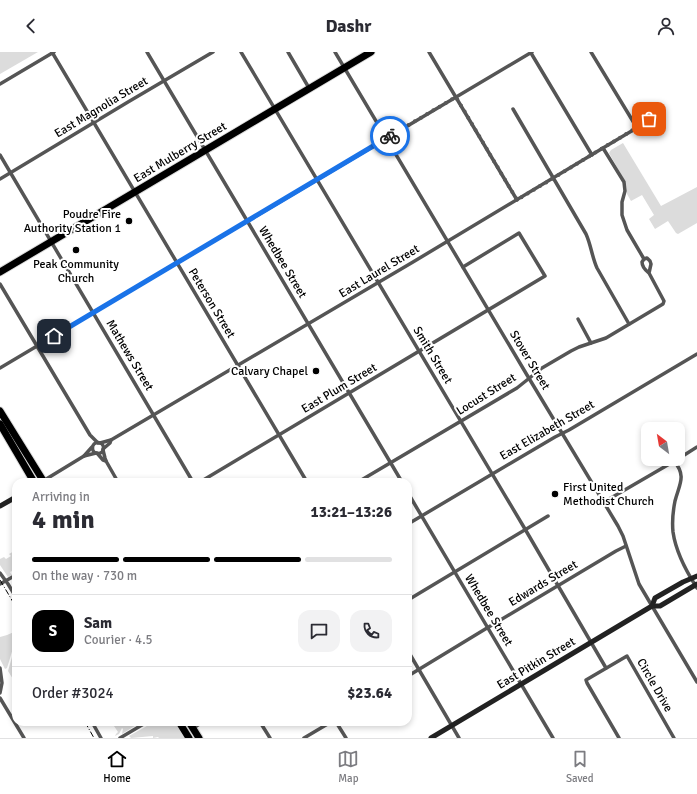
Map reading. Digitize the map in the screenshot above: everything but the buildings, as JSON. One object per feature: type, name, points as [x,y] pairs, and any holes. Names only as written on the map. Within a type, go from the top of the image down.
[{"type":"highway","name":"East Mulberry Street","points":[[0,272],[371,52]]},
{"type":"highway","points":[[0,411],[41,478]]},
{"type":"highway","points":[[0,424],[32,478]]},
{"type":"highway","points":[[182,726],[189,738]]},
{"type":"highway","points":[[192,726],[199,738]]},
{"type":"street","points":[[0,84],[53,52]]},
{"type":"street","name":"Peterson Street","points":[[53,52],[305,478]]},
{"type":"street","name":"Whedbee Street","points":[[147,52],[399,478]]},
{"type":"street","name":"East Magnolia Street","points":[[0,179],[213,52]]},
{"type":"street","name":"Smith Street","points":[[242,52],[606,668]]},
{"type":"street","points":[[288,52],[309,88]]},
{"type":"street","name":"Stover Street","points":[[336,52],[488,310],[604,502],[620,530],[639,584],[697,682]]},
{"type":"street","points":[[429,52],[517,200]]},
{"type":"street","points":[[0,368],[531,52],[592,155]]},
{"type":"street","points":[[591,52],[636,128]]},
{"type":"street","points":[[513,109],[588,238],[595,264],[629,324]]},
{"type":"street","name":"East Laurel Street","points":[[99,443],[111,440],[154,415],[554,178],[654,116]]},
{"type":"street","points":[[603,148],[624,182],[625,191],[622,202],[622,215],[627,230],[642,253],[644,258],[642,262],[643,266],[649,274]]},
{"type":"street","name":"Mathews Street","points":[[0,155],[192,478]]},
{"type":"street","name":"East Plum Street","points":[[207,478],[545,276],[520,233],[463,267]]},
{"type":"street","points":[[644,258],[647,258],[651,264],[649,274]]},
{"type":"street","name":"Locust Street","points":[[365,478],[517,388],[542,368],[571,351],[606,338],[663,304],[664,301],[649,274]]},
{"type":"street","points":[[0,284],[90,435],[93,451],[106,461]]},
{"type":"street","points":[[578,319],[591,343]]},
{"type":"street","name":"East Elizabeth Street","points":[[412,522],[697,354]]},
{"type":"street","points":[[90,435],[102,446],[106,461],[116,478]]},
{"type":"street","name":"East Laurel Street","points":[[103,450],[111,440]]},
{"type":"street","points":[[49,478],[84,456],[95,444],[99,443]]},
{"type":"street","points":[[685,455],[697,448]]},
{"type":"street","points":[[84,456],[100,453],[103,450]]},
{"type":"street","points":[[604,502],[667,466]]},
{"type":"street","points":[[678,466],[681,479],[674,507],[673,532],[681,559],[696,586]]},
{"type":"street","points":[[0,506],[12,499]]},
{"type":"street","name":"Whedbee Street","points":[[412,500],[553,738]]},
{"type":"street","points":[[412,598],[548,516]]},
{"type":"street","name":"Edwards Street","points":[[412,674],[626,546]]},
{"type":"street","points":[[0,573],[12,590]]},
{"type":"street","name":"East Pitkin Street","points":[[652,606],[655,598],[697,576]]},
{"type":"street","points":[[0,584],[12,577]]},
{"type":"street","name":"East Pitkin Street","points":[[432,738],[652,606],[660,606],[696,586]]},
{"type":"street","name":"Circle Drive","points":[[620,738],[586,680],[627,656],[674,738]]},
{"type":"street","points":[[412,658],[460,738]]},
{"type":"street","points":[[0,668],[2,683],[0,693]]},
{"type":"street","points":[[0,698],[12,718]]},
{"type":"street","points":[[17,726],[24,738]]},
{"type":"street","points":[[94,726],[101,738]]},
{"type":"street","points":[[120,738],[140,726]]},
{"type":"street","points":[[262,726],[270,738]]},
{"type":"street","points":[[304,738],[324,726]]},
{"type":"street","points":[[338,726],[346,738]]},
{"type":"shaded area","points":[[0,52],[38,52],[0,74]]},
{"type":"shaded area","points":[[623,143],[661,206],[697,187],[697,223],[678,234],[668,221],[655,229],[649,219],[654,215],[642,195],[631,201],[627,194],[626,183],[609,153],[611,150]]},
{"type":"shaded area","points":[[12,552],[12,571],[10,572],[12,575],[8,577],[0,565],[0,559],[4,557],[6,559],[11,556],[9,554]]},
{"type":"shaded area","points":[[12,633],[12,652],[7,668],[5,669],[0,659],[0,637]]},
{"type":"shaded area","points":[[12,657],[12,678],[8,671]]},
{"type":"shaded area","points":[[114,726],[135,726],[122,734],[122,728],[119,734],[115,736],[118,732]]},
{"type":"shaded area","points":[[147,726],[178,726],[186,738],[153,738],[153,736],[131,738],[129,736]]},
{"type":"railway","points":[[0,580],[12,600]]},
{"type":"railway","points":[[87,726],[94,738]]},
{"type":"way so far","points":[[390,136],[456,97],[517,200],[649,119]]},
{"type":"place","name":"Poudre Fire Authority Station 1","points":[[129,221]]},
{"type":"place","name":"Peak Community Church","points":[[76,250]]},
{"type":"place","name":"Calvary Chapel","points":[[316,371]]},
{"type":"place","name":"First United Methodist Church","points":[[555,494]]},
{"type":"route","points":[[54,336],[390,136]]}]
